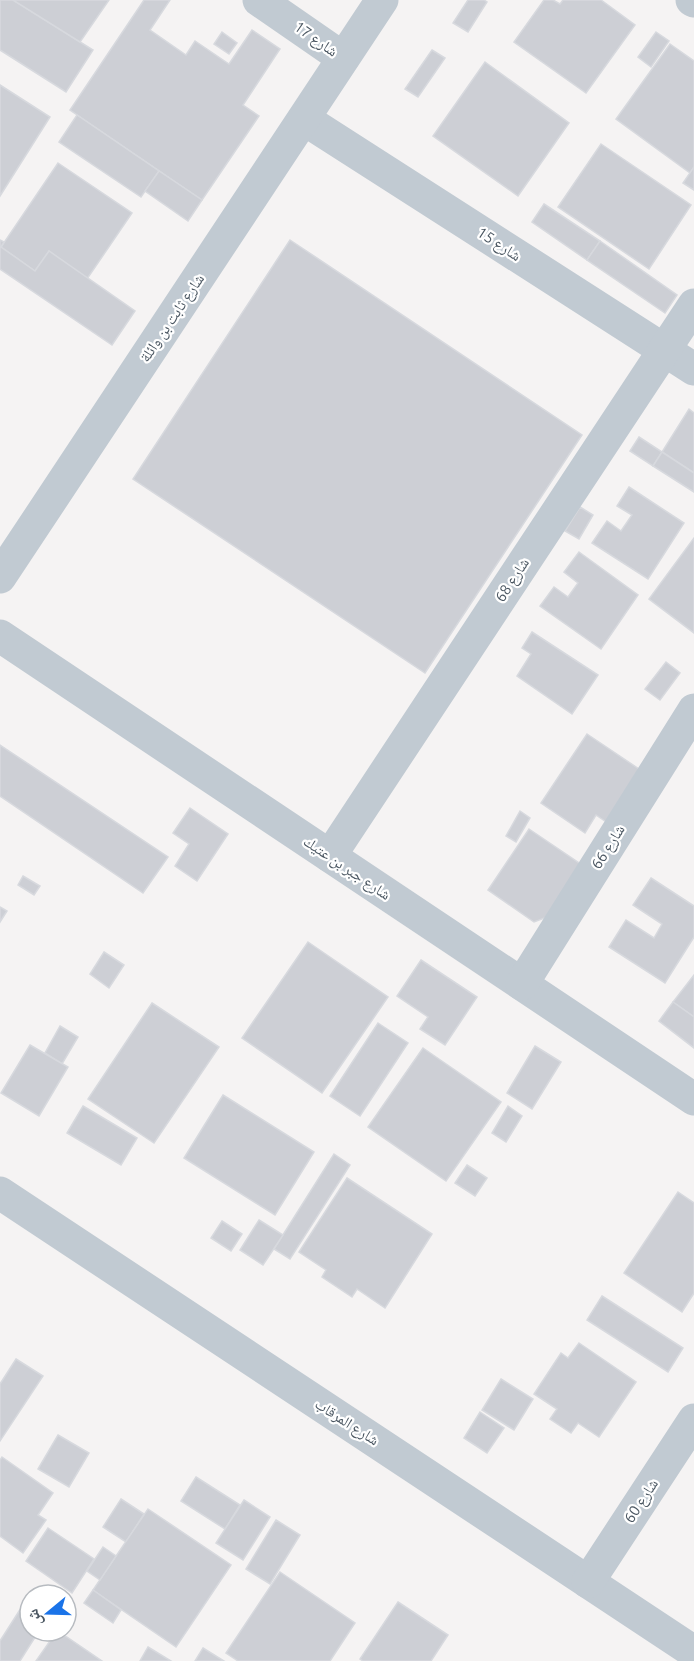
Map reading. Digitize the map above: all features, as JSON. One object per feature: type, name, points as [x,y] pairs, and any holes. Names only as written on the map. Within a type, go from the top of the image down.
[{"type":"street","name":"شارع 17","points":[[259,0],[343,58]]},
{"type":"street","name":"شارع ثابت بن وائلة","points":[[0,577],[382,0]]},
{"type":"street","name":"شارع 15","points":[[304,119],[694,369]]},
{"type":"street","name":"شارع 68","points":[[330,856],[694,305]]},
{"type":"street","name":"شارع جبر بن عتيك","points":[[0,636],[694,1099]]},
{"type":"street","name":"شارع 66","points":[[522,984],[694,710]]},
{"type":"street","name":"شارع المرقاب","points":[[0,1193],[694,1652]]},
{"type":"street","name":"شارع 60","points":[[588,1582],[694,1420]]},
{"type":"building","points":[[0,0],[13,0],[93,50],[66,92],[0,50]]},
{"type":"building","points":[[13,0],[109,0],[80,42]]},
{"type":"building","points":[[144,0],[170,0],[150,30],[186,55],[195,41],[229,64],[252,30],[280,49],[243,105],[259,116],[202,200],[70,110]]},
{"type":"building","points":[[468,0],[487,2],[468,32],[453,23]]},
{"type":"building","points":[[544,0],[553,0],[560,4],[563,0],[601,0],[635,25],[586,93],[514,42]]},
{"type":"building","points":[[222,32],[237,43],[229,54],[214,44]]},
{"type":"building","points":[[656,32],[669,41],[651,67],[638,57]]},
{"type":"building","points":[[670,44],[694,61],[694,167],[690,173],[616,119]]},
{"type":"building","points":[[432,50],[445,58],[418,97],[405,89]]},
{"type":"building","points":[[485,62],[569,123],[518,196],[433,136]]},
{"type":"building","points":[[0,85],[50,117],[0,196]]},
{"type":"building","points":[[77,115],[159,171],[141,197],[59,142]]},
{"type":"building","points":[[601,144],[691,205],[649,269],[558,207]]},
{"type":"building","points":[[58,163],[132,213],[87,279],[49,251],[35,271],[1,247]]},
{"type":"building","points":[[694,167],[694,190],[683,183]]},
{"type":"building","points":[[159,171],[202,200],[188,221],[145,191]]},
{"type":"building","points":[[544,204],[600,241],[587,260],[532,222]]},
{"type":"building","points":[[0,240],[4,242],[1,247],[35,271],[49,251],[135,311],[112,345],[0,269]]},
{"type":"building","points":[[290,240],[582,435],[425,673],[133,479]]},
{"type":"building","points":[[600,241],[677,295],[665,313],[587,260]]},
{"type":"building","points":[[689,409],[694,413],[694,473],[662,452]]},
{"type":"building","points":[[639,437],[662,452],[653,466],[630,451]]},
{"type":"building","points":[[662,452],[694,473],[694,492],[653,466]]},
{"type":"building","points":[[629,487],[684,523],[648,579],[592,543],[607,521],[621,531],[632,515],[617,506]]},
{"type":"building","points":[[580,507],[593,515],[579,539],[565,531]]},
{"type":"building","points":[[694,538],[694,633],[649,599]]},
{"type":"building","points":[[579,552],[638,595],[601,649],[540,606],[554,587],[568,597],[578,583],[564,572]]},
{"type":"building","points":[[532,632],[598,675],[572,714],[517,676],[531,654],[522,648]]},
{"type":"building","points":[[666,662],[680,673],[660,700],[645,689]]},
{"type":"building","points":[[587,734],[639,769],[612,826],[596,815],[585,833],[541,803]]},
{"type":"building","points":[[0,745],[168,857],[143,893],[0,796]]},
{"type":"building","points":[[190,808],[228,834],[197,881],[175,866],[189,844],[173,833]]},
{"type":"building","points":[[520,811],[530,818],[516,842],[506,836]]},
{"type":"building","points":[[529,829],[588,869],[558,913],[534,922],[488,890]]},
{"type":"building","points":[[23,876],[40,886],[34,895],[18,885]]},
{"type":"building","points":[[651,878],[694,906],[694,937],[665,983],[609,947],[626,920],[654,938],[662,924],[633,905]]},
{"type":"building","points":[[0,907],[7,911],[0,922]]},
{"type":"building","points":[[308,942],[388,997],[322,1093],[242,1038]]},
{"type":"building","points":[[104,952],[124,965],[109,988],[90,974]]},
{"type":"building","points":[[421,960],[477,997],[445,1045],[420,1029],[428,1017],[397,996]]},
{"type":"building","points":[[694,975],[694,1017],[673,1002]]},
{"type":"building","points":[[673,1002],[694,1017],[694,1048],[659,1021]]},
{"type":"building","points":[[152,1003],[219,1047],[154,1143],[88,1099]]},
{"type":"building","points":[[378,1023],[408,1043],[360,1116],[330,1096]]},
{"type":"building","points":[[60,1026],[78,1037],[62,1064],[45,1053]]},
{"type":"building","points":[[30,1045],[68,1067],[39,1116],[1,1093]]},
{"type":"building","points":[[535,1046],[561,1062],[532,1109],[507,1093]]},
{"type":"building","points":[[423,1048],[501,1102],[446,1181],[368,1127]]},
{"type":"building","points":[[223,1095],[314,1152],[275,1215],[184,1158]]},
{"type":"building","points":[[83,1106],[137,1138],[121,1165],[67,1133]]},
{"type":"building","points":[[508,1106],[522,1116],[506,1142],[492,1133]]},
{"type":"building","points":[[334,1154],[350,1165],[290,1259],[274,1249]]},
{"type":"building","points":[[467,1165],[487,1178],[475,1196],[455,1183]]},
{"type":"building","points":[[347,1178],[432,1234],[385,1308],[357,1289],[352,1297],[322,1277],[326,1270],[299,1252]]},
{"type":"building","points":[[678,1192],[694,1203],[694,1293],[682,1312],[624,1273]]},
{"type":"building","points":[[259,1220],[283,1235],[263,1265],[240,1250]]},
{"type":"building","points":[[222,1221],[242,1234],[231,1251],[211,1238]]},
{"type":"building","points":[[602,1296],[683,1348],[668,1372],[587,1320]]},
{"type":"building","points":[[579,1343],[636,1382],[599,1437],[578,1423],[571,1433],[550,1419],[557,1409],[534,1394],[561,1353],[568,1358]]},
{"type":"building","points":[[16,1359],[43,1376],[0,1441],[0,1384]]},
{"type":"building","points":[[501,1379],[533,1399],[514,1430],[482,1410]]},
{"type":"building","points":[[480,1412],[504,1428],[487,1453],[464,1438]]},
{"type":"building","points":[[58,1435],[89,1453],[69,1487],[38,1469]]},
{"type":"building","points":[[2,1457],[53,1493],[38,1515],[46,1520],[23,1553],[0,1536],[0,1460]]},
{"type":"building","points":[[196,1477],[240,1505],[225,1529],[181,1501]]},
{"type":"building","points":[[121,1499],[144,1514],[126,1542],[103,1527]]},
{"type":"building","points":[[244,1500],[270,1517],[243,1560],[216,1543]]},
{"type":"building","points":[[148,1509],[231,1565],[176,1647],[93,1590]]},
{"type":"building","points":[[276,1520],[300,1535],[270,1584],[246,1569]]},
{"type":"building","points":[[48,1528],[94,1559],[78,1584],[58,1583],[26,1561]]},
{"type":"building","points":[[103,1547],[116,1556],[100,1580],[87,1571]]},
{"type":"building","points":[[280,1572],[355,1623],[330,1661],[238,1661],[226,1653]]},
{"type":"building","points":[[93,1590],[121,1610],[113,1623],[84,1603]]},
{"type":"building","points":[[398,1602],[448,1635],[431,1661],[363,1661],[360,1659]]},
{"type":"building","points":[[18,1613],[18,1643],[31,1643],[20,1661],[0,1661],[0,1641]]},
{"type":"building","points":[[49,1643],[76,1643],[102,1661],[36,1661]]},
{"type":"building","points":[[148,1647],[171,1661],[140,1661]]},
{"type":"building","points":[[203,1648],[224,1661],[195,1661]]}]
